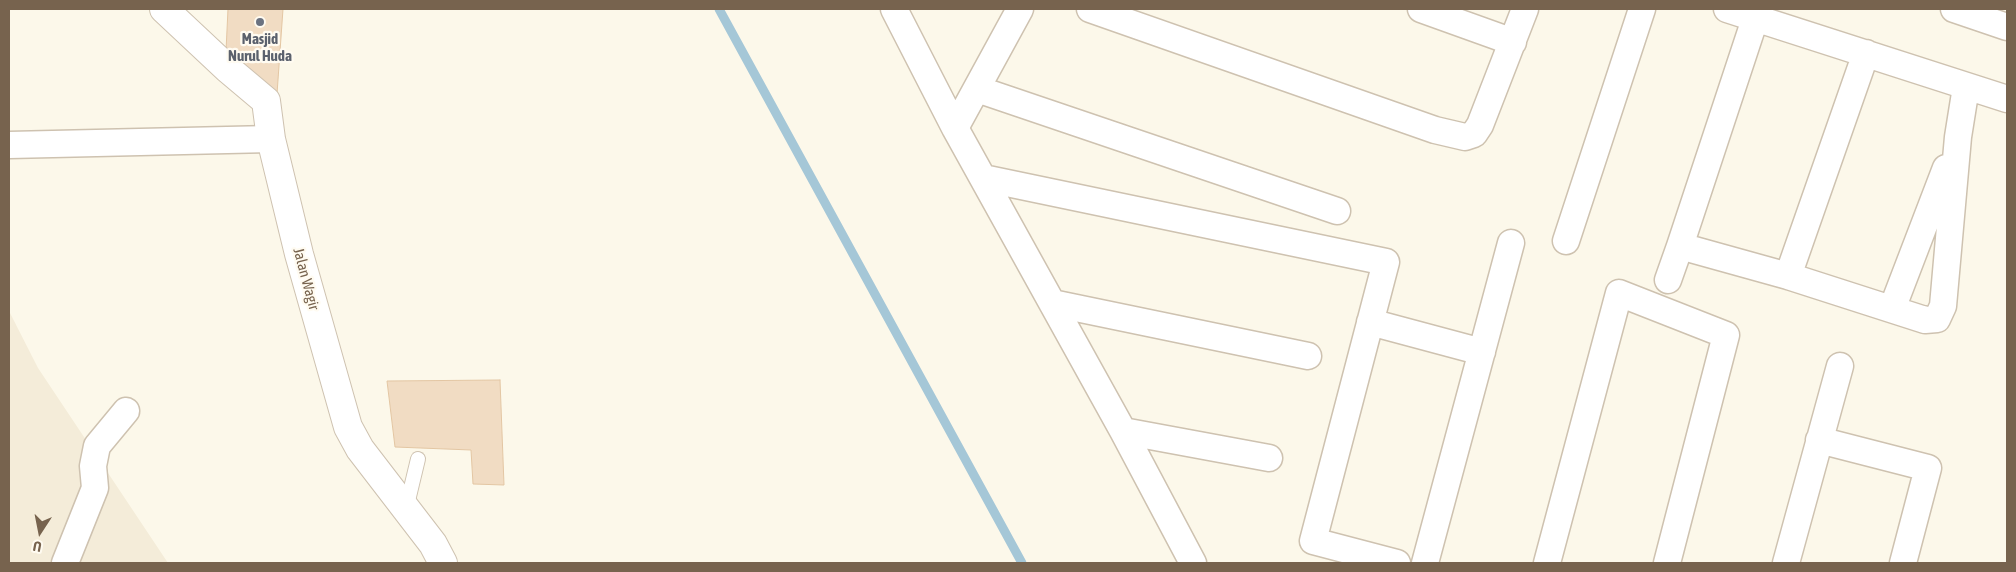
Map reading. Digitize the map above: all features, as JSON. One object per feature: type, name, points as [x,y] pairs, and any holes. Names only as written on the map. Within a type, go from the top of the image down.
[{"type":"street","name":"Jalan Wagir","points":[[164,9],[228,69],[266,101],[271,139],[299,254],[348,428],[360,449],[433,544],[443,563]]},
{"type":"street","points":[[894,9],[955,128],[1193,563]]},
{"type":"street","points":[[955,128],[1020,9]]},
{"type":"street","points":[[1090,9],[1435,130],[1466,137],[1474,134],[1480,125],[1514,42],[1525,9]]},
{"type":"street","points":[[1421,9],[1514,42]]},
{"type":"street","points":[[1566,241],[1642,9]]},
{"type":"street","points":[[1727,9],[2007,99]]},
{"type":"street","points":[[1954,9],[2007,27]]},
{"type":"street","points":[[1668,280],[1755,19]]},
{"type":"street","points":[[1788,276],[1866,53]]},
{"type":"street","points":[[1680,246],[1788,276],[1926,320],[1937,319],[1941,314],[1958,137],[1966,87]]},
{"type":"street","points":[[977,89],[1337,211]]},
{"type":"street","points":[[1892,309],[1958,137]]},
{"type":"street","points":[[9,145],[271,139]]},
{"type":"street","points":[[983,178],[1386,262],[1313,541],[1397,563]]},
{"type":"street","points":[[1425,563],[1512,243]]},
{"type":"street","points":[[1547,563],[1620,292],[1726,335],[1668,563]]},
{"type":"street","points":[[1052,303],[1308,356]]},
{"type":"street","points":[[1370,322],[1482,352]]},
{"type":"street","points":[[1786,563],[1840,366]]},
{"type":"street","points":[[65,563],[95,488],[94,457],[97,446],[126,411]]},
{"type":"street","points":[[1122,431],[1269,458]]},
{"type":"street","points":[[1819,440],[1928,468],[1903,563]]},
{"type":"lane","points":[[405,510],[418,459]]},
{"type":"shaded area","points":[[9,311],[38,368],[168,563],[9,563]]},
{"type":"building","points":[[228,9],[283,9],[277,94],[226,51]]},
{"type":"building","points":[[500,380],[504,485],[473,484],[471,450],[395,447],[387,381]]},
{"type":"waterway","points":[[719,9],[1022,563]]},
{"type":"place","name":"Masjid Nurul Huda","points":[[260,22]]}]
